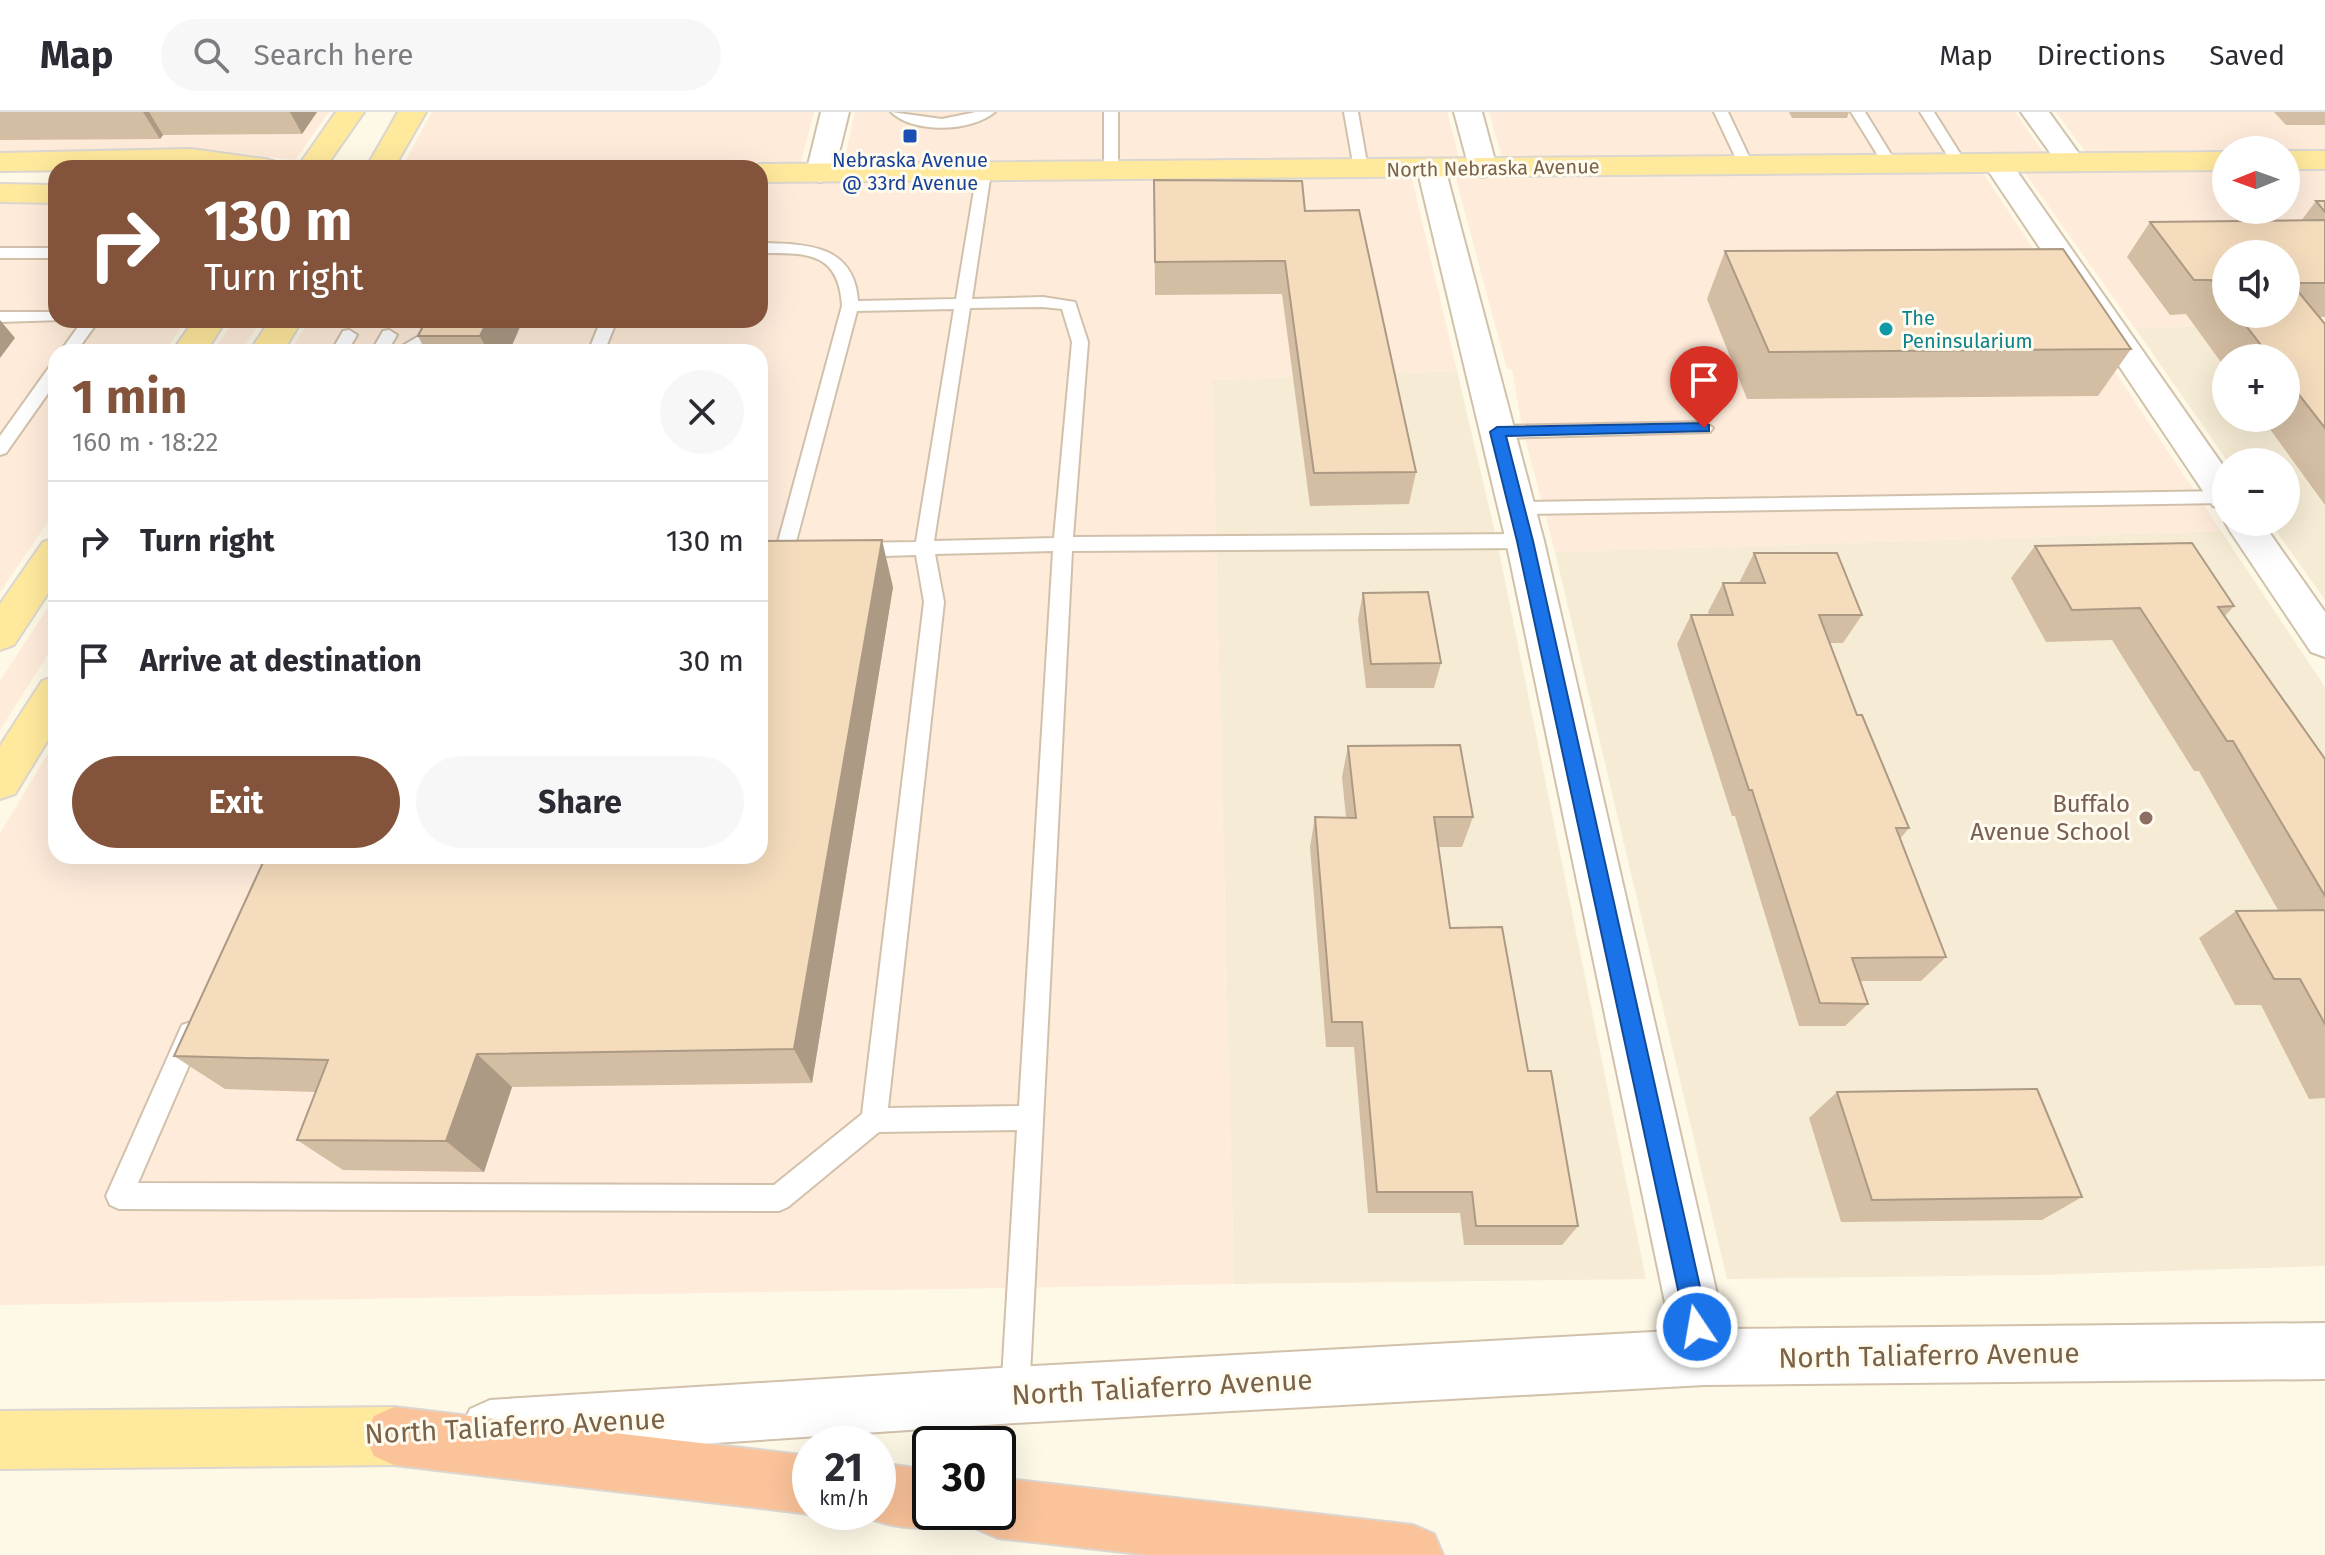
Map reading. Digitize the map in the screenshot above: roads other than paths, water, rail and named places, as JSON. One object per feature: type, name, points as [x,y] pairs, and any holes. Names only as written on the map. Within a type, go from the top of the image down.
[{"type":"highway","points":[[394,1436],[792,1483]]},
{"type":"highway","points":[[1016,1510],[1413,1555]]},
{"type":"main road","points":[[317,160],[350,112]]},
{"type":"main road","points":[[385,160],[412,112]]},
{"type":"main road","points":[[96,160],[206,160]]},
{"type":"main road","points":[[2300,160],[2325,160]]},
{"type":"main road","points":[[0,162],[48,161]]},
{"type":"main road","name":"North Nebraska Avenue","points":[[768,173],[2212,161]]},
{"type":"main road","points":[[0,193],[48,194]]},
{"type":"main road","points":[[0,635],[12,601],[48,560]]},
{"type":"main road","points":[[0,782],[48,705]]},
{"type":"main road","name":"North Taliaferro Avenue","points":[[0,1440],[394,1436]]},
{"type":"street","points":[[820,173],[835,112]]},
{"type":"street","points":[[1468,112],[1483,168]]},
{"type":"street","points":[[2035,112],[2071,162]]},
{"type":"street","points":[[1997,163],[2212,477]]},
{"type":"street","points":[[1431,168],[1521,524],[1704,1357]]},
{"type":"street","points":[[2253,536],[2325,642]]},
{"type":"street","name":"North Taliaferro Avenue","points":[[394,1436],[1015,1395],[1704,1357],[2325,1351]]},
{"type":"lane","points":[[898,112],[907,119],[931,122],[959,120],[988,112]]},
{"type":"lane","points":[[1111,112],[1111,171]]},
{"type":"lane","points":[[1351,112],[1361,169]]},
{"type":"lane","points":[[1721,112],[1746,165]]},
{"type":"lane","points":[[1858,112],[1890,164]]},
{"type":"lane","points":[[1927,112],[1959,163]]},
{"type":"lane","points":[[874,1120],[934,602],[924,548],[984,172]]},
{"type":"lane","points":[[768,248],[808,248],[836,262],[851,283],[850,306],[784,553]]},
{"type":"lane","points":[[0,253],[48,253]]},
{"type":"lane","points":[[850,306],[962,303],[1069,305],[1080,342],[1063,544],[1015,1395]]},
{"type":"lane","points":[[0,317],[48,317]]},
{"type":"lane","points":[[344,344],[349,335]]},
{"type":"lane","points":[[384,344],[389,335]]},
{"type":"lane","points":[[414,344],[429,335]]},
{"type":"lane","points":[[0,449],[48,381]]},
{"type":"lane","points":[[1497,432],[1704,428]]},
{"type":"lane","points":[[768,554],[2212,498]]},
{"type":"lane","points":[[200,1012],[119,1196],[779,1198],[874,1120],[1031,1118]]},
{"type":"place","name":"Nebraska Avenue @ 33rd Avenue","points":[[910,136]]},
{"type":"place","name":"The Peninsularium","points":[[1886,329]]},
{"type":"place","name":"Buffalo Avenue School","points":[[2146,818]]}]
